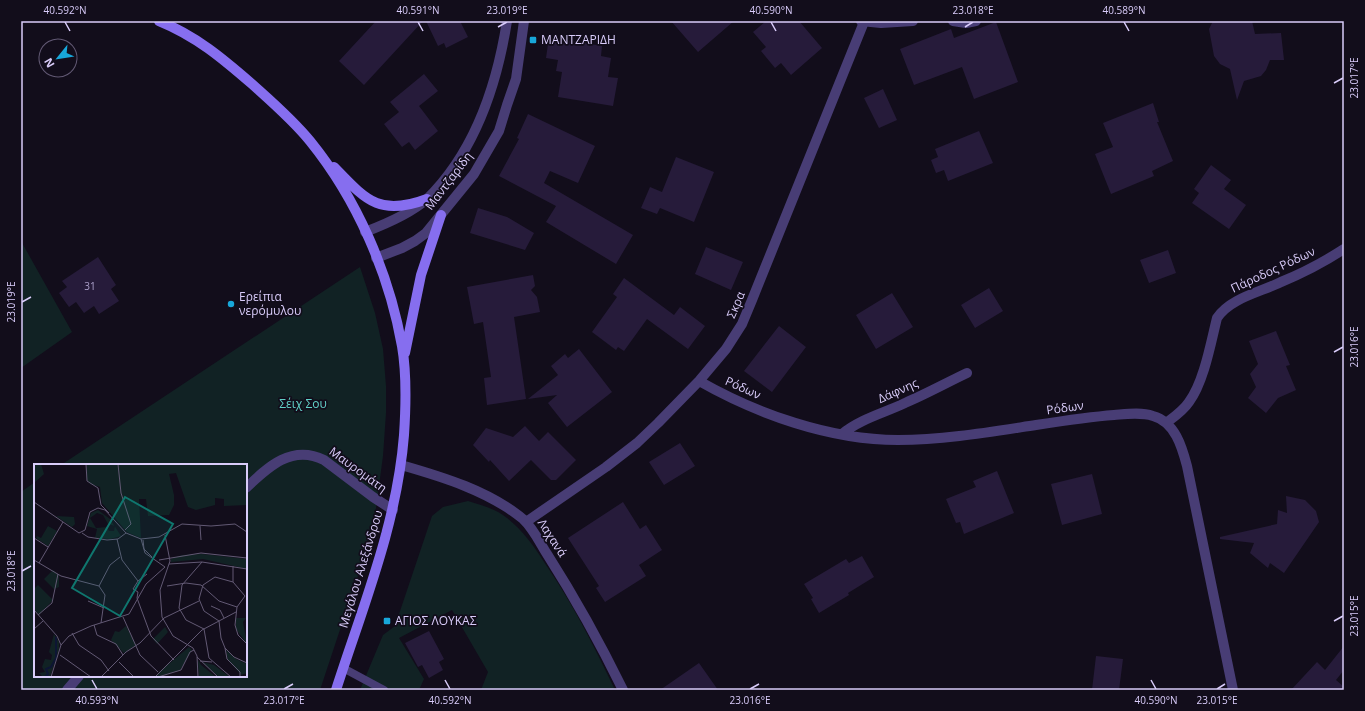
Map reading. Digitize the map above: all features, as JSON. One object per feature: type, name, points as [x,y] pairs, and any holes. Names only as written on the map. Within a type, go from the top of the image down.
[{"type":"main road","name":"Μεγάλου Αλεξάνδρου","points":[[167,22],[201,42],[235,69],[284,113],[310,142],[333,172],[346,193],[376,258],[394,310],[402,346],[406,385],[406,406],[401,465],[393,510],[383,548],[336,690]]},
{"type":"main road","points":[[310,142],[362,196],[387,206],[400,207],[427,199]]},
{"type":"main road","points":[[403,360],[421,275],[441,215]]},
{"type":"street","name":"Μαντζαρίδη","points":[[365,232],[391,221],[427,199],[460,158],[480,121],[495,76],[507,21]]},
{"type":"street","name":"Μαντζαρίδη","points":[[376,258],[394,252],[415,241],[426,233],[474,174],[498,131],[516,79],[524,21]]},
{"type":"street","points":[[863,21],[913,21]]},
{"type":"street","name":"Σκρα","points":[[526,522],[577,488],[637,442],[699,381],[726,349],[742,324],[784,223],[863,21]]},
{"type":"street","points":[[953,21],[966,24],[976,21]]},
{"type":"street","name":"Πάροδος Ρόδων","points":[[1166,423],[1186,406],[1195,393],[1207,358],[1217,318],[1222,311],[1238,300],[1311,269],[1344,249]]},
{"type":"street","name":"Δάφνης","points":[[842,434],[854,425],[909,402],[967,373]]},
{"type":"street","name":"Ρόδων","points":[[699,381],[729,397],[771,414],[813,428],[865,438],[897,440],[953,437],[1096,416],[1131,413],[1151,415],[1159,418],[1166,423],[1179,440],[1187,466],[1233,690]]},
{"type":"street","name":"Μαυρομάτη","points":[[247,487],[281,461],[292,455],[305,454],[316,456],[324,460],[393,510]]},
{"type":"street","name":"Λαχανά","points":[[401,465],[452,482],[486,496],[508,508],[526,522],[564,582],[599,642],[623,690]]},
{"type":"street","points":[[67,690],[78,677]]},
{"type":"lane","points":[[343,668],[384,690]]},
{"type":"green space","points":[[21,241],[72,332],[21,368]]},
{"type":"green space","name":"Σέιχ Σου","points":[[360,267],[375,313],[383,349],[386,386],[386,413],[383,456],[373,530],[320,690],[21,690],[21,492],[34,483],[34,677],[247,677],[247,464],[63,464]]},
{"type":"green space","points":[[468,501],[503,515],[523,533],[532,544],[573,608],[615,690],[481,690],[488,672],[452,610],[399,638],[424,679],[419,690],[360,690],[383,635],[395,626],[432,516],[443,507]]},
{"type":"building","points":[[376,21],[423,21],[364,85],[339,61]]},
{"type":"building","points":[[426,21],[460,21],[468,37],[446,48],[444,43],[438,46]]},
{"type":"building","points":[[671,21],[734,21],[698,52]]},
{"type":"building","points":[[766,21],[799,21],[822,48],[791,75],[781,63],[775,68],[761,51],[766,47],[753,32]]},
{"type":"building","points":[[1213,21],[1252,21],[1255,34],[1281,33],[1284,60],[1270,60],[1266,70],[1261,76],[1244,81],[1237,100],[1230,69],[1220,64],[1214,56],[1209,29]]},
{"type":"building","points":[[996,22],[1018,82],[974,99],[962,67],[914,85],[900,49],[951,29],[954,38]]},
{"type":"building","points":[[549,37],[602,46],[601,56],[611,58],[608,77],[618,78],[613,106],[558,97],[562,72],[556,71],[558,60],[546,58]]},
{"type":"building","points":[[424,74],[438,91],[419,106],[438,131],[415,150],[409,142],[402,147],[384,124],[399,112],[390,102]]},
{"type":"building","points":[[883,89],[897,120],[879,128],[864,98]]},
{"type":"building","points":[[1153,103],[1159,122],[1157,122],[1173,161],[1152,171],[1154,176],[1111,194],[1095,154],[1113,147],[1103,123]]},
{"type":"building","points":[[528,114],[595,146],[578,183],[550,171],[544,183],[633,235],[616,264],[546,222],[556,206],[499,176],[519,139],[517,138]]},
{"type":"building","points":[[979,131],[993,163],[948,181],[944,170],[936,173],[931,160],[938,157],[935,149]]},
{"type":"building","points":[[676,157],[714,172],[694,222],[660,208],[657,214],[641,208],[650,187],[662,192]]},
{"type":"building","points":[[1211,165],[1231,180],[1224,189],[1246,205],[1229,229],[1192,203],[1199,193],[1194,189]]},
{"type":"building","points":[[478,208],[507,217],[534,233],[525,250],[470,233]]},
{"type":"building","points":[[706,247],[743,262],[731,290],[695,274]]},
{"type":"building","points":[[1168,250],[1176,273],[1149,283],[1140,260]]},
{"type":"building","points":[[98,257],[116,285],[111,289],[119,301],[99,314],[94,306],[84,313],[76,302],[69,307],[59,293],[67,287],[62,281]]},
{"type":"building","points":[[533,275],[535,286],[531,290],[537,297],[540,312],[514,317],[526,399],[487,405],[484,378],[491,377],[483,322],[474,324],[467,287]]},
{"type":"building","points":[[624,278],[674,315],[680,307],[705,326],[688,349],[647,319],[624,351],[618,347],[616,350],[592,332],[617,297],[613,294]]},
{"type":"building","points":[[989,288],[1003,311],[975,328],[961,305]]},
{"type":"building","points":[[892,293],[913,327],[876,349],[856,315]]},
{"type":"building","points":[[779,326],[806,347],[772,392],[744,371]]},
{"type":"building","points":[[1276,331],[1290,365],[1286,366],[1296,390],[1278,398],[1266,413],[1248,398],[1256,387],[1250,374],[1258,364],[1249,341]]},
{"type":"building","points":[[579,349],[612,392],[567,427],[548,403],[557,395],[528,399],[558,375],[551,366],[565,354],[568,358]]},
{"type":"building","points":[[525,426],[539,441],[548,432],[576,460],[556,480],[551,480],[531,460],[509,481],[490,460],[489,462],[473,445],[486,428],[513,437]]},
{"type":"building","points":[[680,443],[695,466],[664,485],[649,462]]},
{"type":"building","points":[[997,471],[1014,513],[964,534],[960,522],[956,523],[946,499],[976,487],[973,481]]},
{"type":"building","points":[[1092,474],[1102,514],[1062,525],[1051,484]]},
{"type":"building","points":[[1286,496],[1305,500],[1316,511],[1319,522],[1284,573],[1270,563],[1268,568],[1250,553],[1254,543],[1220,539],[1220,537],[1277,524],[1278,510],[1287,513]]},
{"type":"building","points":[[623,502],[640,529],[646,525],[662,550],[639,565],[646,576],[605,602],[596,588],[599,586],[568,538]]},
{"type":"building","points":[[862,556],[874,577],[848,593],[849,595],[819,613],[811,599],[813,598],[804,584],[846,559],[849,563]]},
{"type":"building","points":[[429,631],[444,659],[439,662],[443,670],[429,678],[422,665],[418,667],[405,643]]},
{"type":"building","points":[[1344,646],[1344,670],[1336,680],[1344,687],[1344,690],[1291,690],[1317,662],[1325,670]]},
{"type":"building","points":[[1096,656],[1123,659],[1119,690],[1092,690]]},
{"type":"building","points":[[699,663],[718,690],[660,690]]},
{"type":"place","name":"ΜΑΝΤΖΑΡΙΔΗ","points":[[533,40]]},
{"type":"place","name":"Ερείπια νερόμυλου","points":[[231,304]]},
{"type":"place","name":"ΑΓΙΟΣ ΛΟΥΚΑΣ","points":[[387,621]]}]
